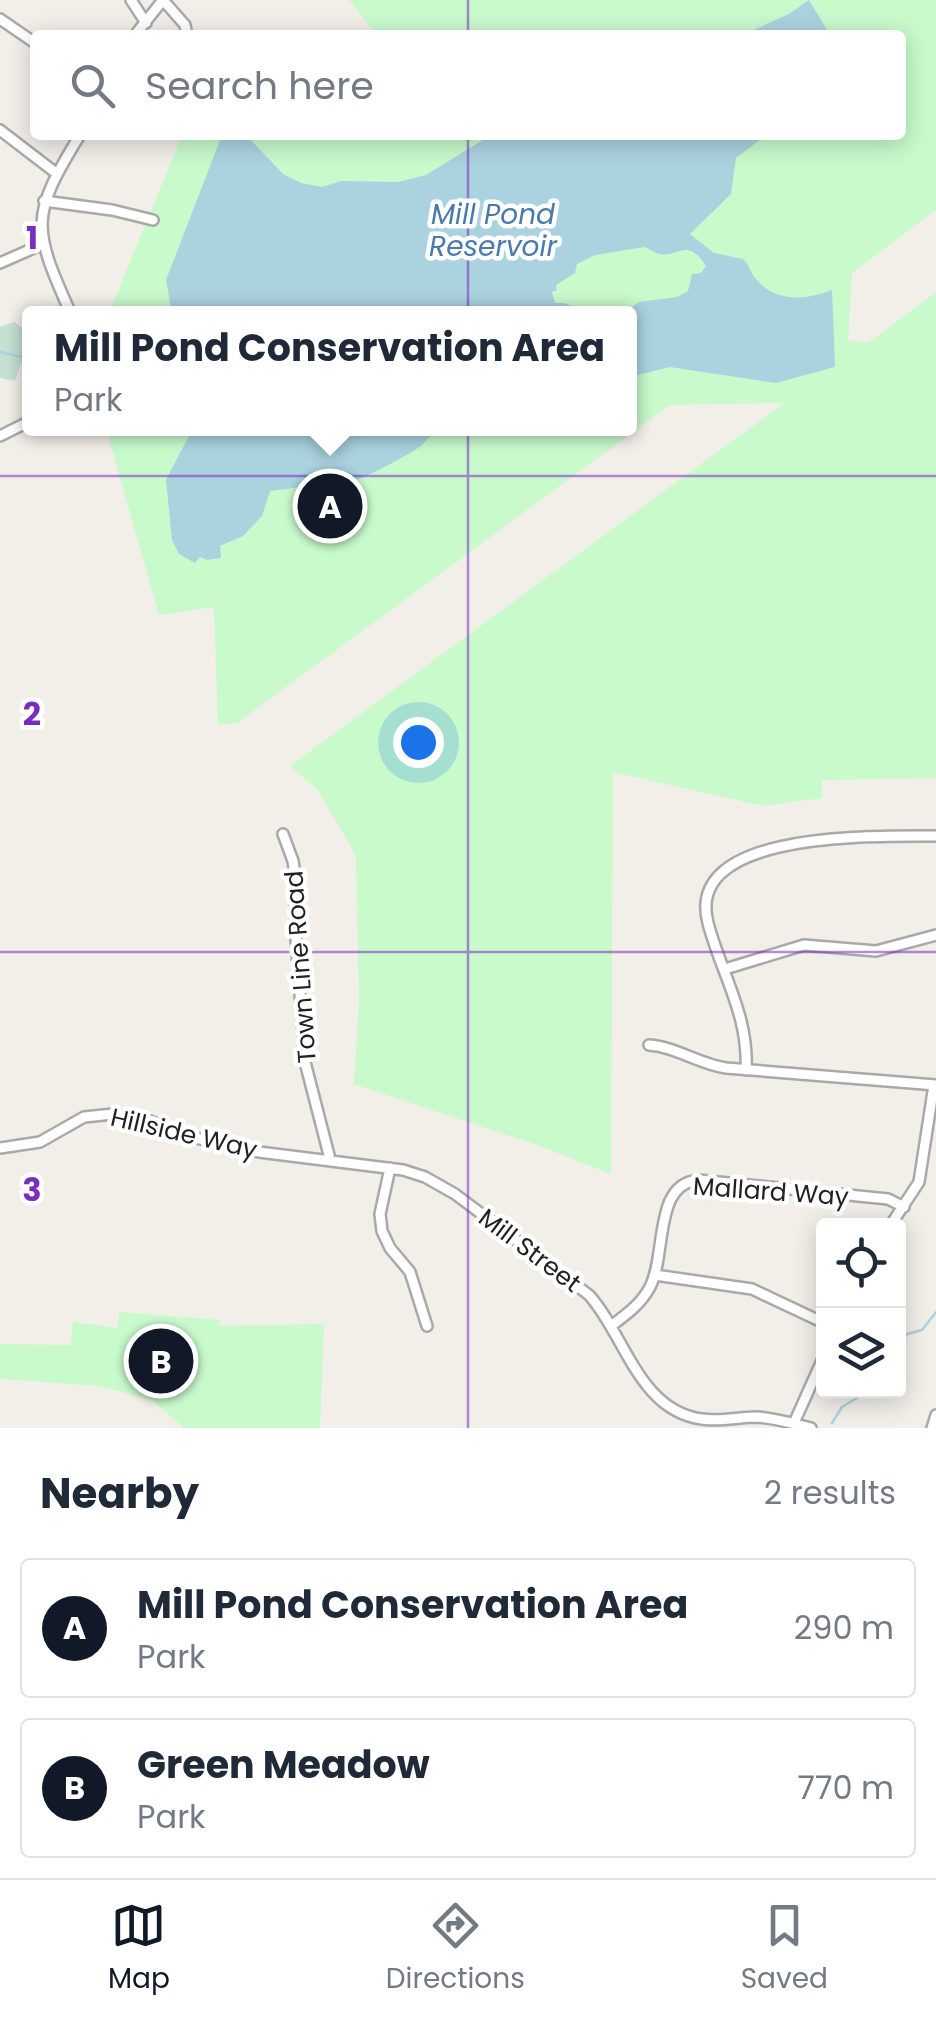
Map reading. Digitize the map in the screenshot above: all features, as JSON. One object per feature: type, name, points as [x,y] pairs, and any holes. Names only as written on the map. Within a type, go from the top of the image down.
[{"type":"street","points":[[132,0],[146,23]]},
{"type":"street","points":[[140,30],[163,0],[186,30]]},
{"type":"street","points":[[0,19],[30,40]]},
{"type":"street","points":[[0,130],[56,172]]},
{"type":"street","points":[[68,306],[43,244],[44,200],[77,140]]},
{"type":"street","points":[[44,200],[153,220]]},
{"type":"street","points":[[0,263],[43,244]]},
{"type":"street","name":"Town Line Road","points":[[283,834],[295,872],[295,925],[306,1062],[330,1159]]},
{"type":"street","points":[[746,1070],[743,1017],[706,909],[711,886],[726,868],[744,859],[808,840],[936,836]]},
{"type":"street","points":[[725,968],[804,944],[876,950],[936,934]]},
{"type":"street","points":[[649,1044],[664,1046],[706,1064],[746,1070],[935,1085],[920,1175],[896,1218]]},
{"type":"street","name":"Hillside Way","points":[[0,1148],[40,1142],[81,1118],[106,1114],[139,1118],[230,1146],[316,1158]]},
{"type":"street","name":"Mill Street","points":[[316,1158],[418,1174],[455,1194],[582,1288],[612,1326],[644,1382],[679,1411],[704,1420],[756,1417],[811,1428]]},
{"type":"street","points":[[390,1168],[380,1214],[382,1231],[390,1248],[410,1270],[427,1326]]},
{"type":"street","name":"Mallard Way","points":[[612,1326],[636,1306],[655,1275],[669,1200],[687,1182],[888,1199],[904,1207]]},
{"type":"street","points":[[655,1275],[750,1288],[816,1318]]},
{"type":"street","points":[[794,1423],[816,1374]]},
{"type":"street","points":[[932,1428],[936,1415]]},
{"type":"green space","points":[[349,0],[936,0],[936,210],[852,273],[848,340],[868,343],[936,292],[936,778],[822,780],[822,798],[763,806],[613,772],[611,1174],[354,1084],[359,1003],[356,856],[318,790],[290,766],[784,403],[670,405],[637,429],[637,306],[112,306],[180,140],[906,140],[906,30],[373,30]]},
{"type":"green space","points":[[14,322],[22,328],[22,363],[15,381],[0,378],[0,327]]},
{"type":"green space","points":[[108,436],[628,436],[237,723],[218,725],[214,607],[159,615]]},
{"type":"green space","points":[[119,1312],[220,1320],[220,1326],[324,1324],[320,1428],[184,1428],[152,1400],[99,1386],[0,1379],[0,1344],[71,1345],[73,1322],[118,1328]]},
{"type":"water","points":[[809,0],[827,30],[753,30]]},
{"type":"water","name":"Mill Pond Reservoir","points":[[220,140],[251,140],[283,174],[322,187],[341,181],[398,182],[426,175],[483,140],[759,140],[736,158],[731,194],[690,234],[714,253],[743,259],[764,287],[782,296],[812,296],[832,290],[835,367],[776,383],[670,367],[637,375],[637,306],[634,306],[688,291],[692,274],[701,273],[706,266],[688,250],[666,254],[644,247],[595,255],[577,264],[575,273],[552,292],[555,303],[572,306],[171,306],[166,280]]},
{"type":"water","points":[[189,436],[431,436],[408,454],[349,483],[340,484],[320,476],[301,487],[270,491],[262,516],[243,536],[220,546],[221,558],[200,557],[195,563],[179,554],[172,540],[166,480]]},
{"type":"waterway","points":[[0,352],[22,357]]},
{"type":"waterway","points":[[906,1336],[922,1330],[936,1312]]},
{"type":"waterway","points":[[832,1423],[842,1407],[857,1398]]},
{"type":"place","name":"Mill Pond Conservation Area","points":[[330,506]]},
{"type":"place","name":"Green Meadow","points":[[161,1361]]}]
